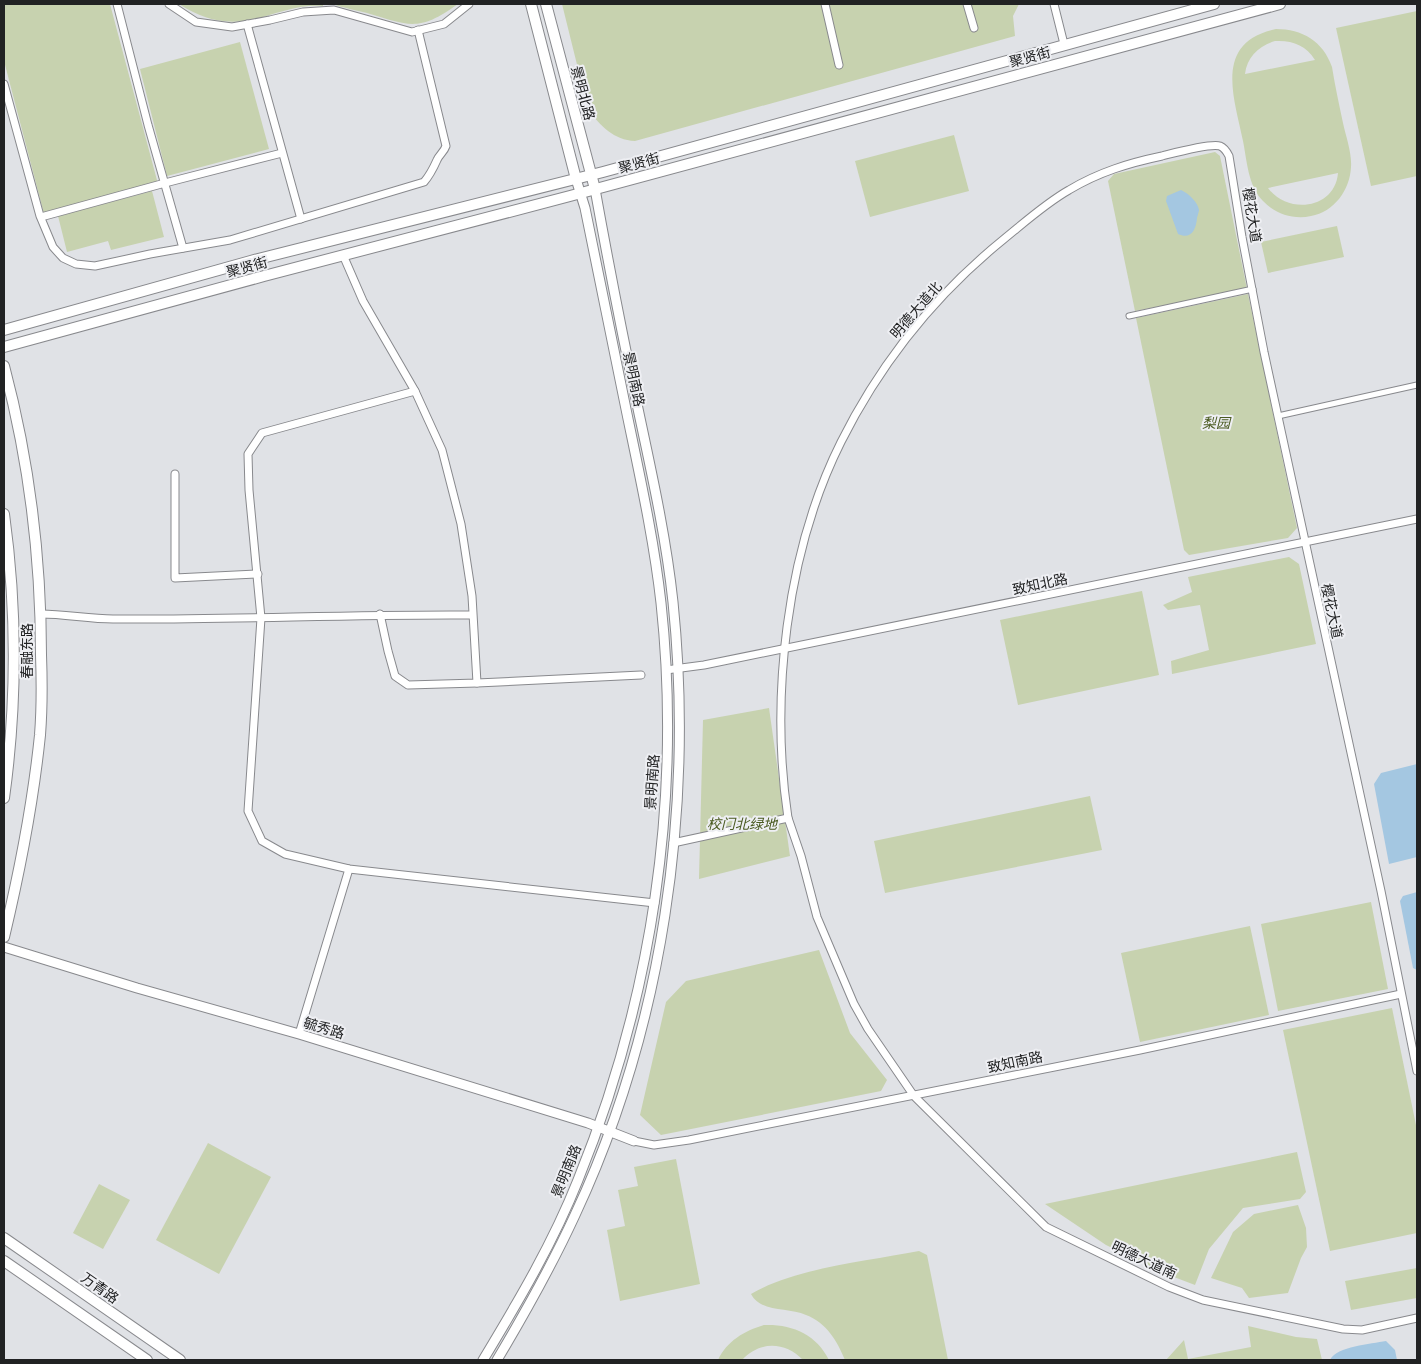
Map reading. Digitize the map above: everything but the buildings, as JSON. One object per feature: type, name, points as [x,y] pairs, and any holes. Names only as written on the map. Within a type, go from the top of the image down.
[{"type":"main road","name":"景明北路","points":[[531,4],[576,179]]},
{"type":"main road","name":"景明北路","points":[[546,4],[595,189]]},
{"type":"main road","name":"聚贤街","points":[[4,330],[258,259],[591,175],[1214,4]]},
{"type":"main road","name":"聚贤街","points":[[4,347],[1280,4]]},
{"type":"main road","name":"春融东路","points":[[4,366],[20,437],[33,521],[41,614],[40,734],[20,869],[4,936]]},
{"type":"main road","name":"春融东路","points":[[4,514],[9,550],[13,615],[14,680],[9,761],[4,798]]},
{"type":"main road","name":"万青路","points":[[4,1238],[180,1360]]},
{"type":"main road","points":[[4,1261],[147,1360]]},
{"type":"street","points":[[117,4],[183,248]]},
{"type":"street","points":[[169,4],[196,22],[232,27],[328,7],[412,32],[444,24],[469,4]]},
{"type":"street","points":[[825,4],[839,65]]},
{"type":"street","points":[[967,4],[974,28]]},
{"type":"street","points":[[1054,4],[1064,44]]},
{"type":"street","points":[[247,24],[300,219]]},
{"type":"street","points":[[4,84],[41,217],[53,247],[62,258],[76,264],[94,266],[230,240],[424,182],[431,174],[446,146],[418,30]]},
{"type":"street","name":"明德大道北","points":[[784,649],[801,550],[841,442],[896,352],[935,305],[990,250],[1068,190],[1121,165],[1213,146],[1220,146],[1226,149],[1229,156]]},
{"type":"street","points":[[41,217],[282,153]]},
{"type":"street","name":"樱花大道","points":[[1229,156],[1242,238],[1264,352],[1417,1071]]},
{"type":"street","name":"景明南路","points":[[483,1360],[539,1263],[575,1187],[599,1126],[629,1028],[644,967],[655,903],[664,812],[668,752],[666,670],[661,602],[642,482],[576,179]]},
{"type":"street","name":"景明南路","points":[[497,1360],[561,1245],[588,1185],[618,1108],[641,1032],[656,968],[670,880],[680,752],[678,669],[672,600],[664,541],[595,189]]},
{"type":"street","points":[[343,256],[363,301],[415,391],[442,450],[461,524],[472,596],[477,682]]},
{"type":"street","points":[[1129,316],[1253,289]]},
{"type":"street","points":[[1278,416],[1417,385]]},
{"type":"street","points":[[415,391],[262,433],[248,454],[249,490],[261,618],[248,811],[262,841],[285,854],[349,869],[655,903]]},
{"type":"street","points":[[175,474],[175,578],[258,574]]},
{"type":"street","name":"致知北路","points":[[666,670],[704,665],[784,649],[1417,519]]},
{"type":"street","points":[[41,614],[111,619],[261,618],[380,614],[472,615]]},
{"type":"street","points":[[380,614],[395,676],[408,685],[641,675]]},
{"type":"street","name":"明德大道南","points":[[784,649],[780,721],[788,818],[801,856],[817,917],[854,1004],[868,1029],[914,1096],[1046,1227],[1169,1287],[1203,1300],[1343,1329],[1362,1330],[1417,1318]]},
{"type":"street","points":[[673,843],[788,818]]},
{"type":"street","points":[[299,1034],[349,869]]},
{"type":"street","name":"毓秀路","points":[[4,948],[299,1034],[599,1126],[634,1141]]},
{"type":"street","name":"致知南路","points":[[634,1141],[666,1144],[914,1096],[1275,1022],[1401,994]]},
{"type":"green space","points":[[4,4],[110,4],[158,184],[44,214],[4,61]]},
{"type":"green space","points":[[179,4],[323,4],[323,6],[300,7],[251,20],[230,22],[199,15]]},
{"type":"green space","points":[[333,4],[458,4],[433,19],[414,24],[394,21]]},
{"type":"green space","points":[[562,4],[1019,4],[1013,16],[1015,36],[635,141],[620,138],[608,131],[588,109]]},
{"type":"green space","points":[[1417,11],[1417,176],[1371,186],[1336,28]]},
{"type":"green space","points":[[1276,29],[1303,34],[1323,50],[1332,67],[1350,151],[1351,167],[1348,184],[1344,192],[1334,205],[1319,214],[1298,217],[1279,213],[1263,201],[1251,181],[1233,90],[1233,73],[1236,59],[1243,46],[1256,36]],"holes":[[[1275,41],[1287,41],[1298,44],[1315,60],[1245,74],[1251,57],[1259,49]],[[1338,173],[1335,185],[1329,194],[1320,201],[1309,204],[1298,205],[1287,202],[1277,197],[1268,188]]]},
{"type":"green space","points":[[240,42],[269,149],[167,176],[140,69]]},
{"type":"green space","points":[[954,135],[969,191],[870,217],[855,161]]},
{"type":"green space","points":[[1215,152],[1220,156],[1247,289],[1135,311],[1108,181],[1114,174]]},
{"type":"green space","points":[[152,191],[164,237],[111,250],[108,241],[67,252],[58,216]]},
{"type":"green space","points":[[1337,226],[1344,257],[1268,273],[1261,242]]},
{"type":"green space","name":"梨园","points":[[1248,294],[1297,528],[1288,538],[1189,555],[1184,550],[1136,318]]},
{"type":"green space","points":[[1289,557],[1299,564],[1316,644],[1172,674],[1171,661],[1209,650],[1200,605],[1168,610],[1163,605],[1192,592],[1188,577]]},
{"type":"green space","points":[[1142,591],[1159,675],[1018,705],[1000,620]]},
{"type":"green space","name":"校门北绿地","points":[[769,708],[790,856],[699,879],[703,720]]},
{"type":"green space","points":[[1090,796],[1102,850],[885,893],[874,841]]},
{"type":"green space","points":[[1371,902],[1388,989],[1278,1011],[1261,924]]},
{"type":"green space","points":[[1250,926],[1269,1015],[1140,1042],[1121,953]]},
{"type":"green space","points":[[819,950],[850,1033],[887,1080],[881,1091],[661,1135],[640,1115],[666,1002],[686,981]]},
{"type":"green space","points":[[1392,1008],[1417,1130],[1417,1233],[1330,1251],[1283,1030]]},
{"type":"green space","points":[[208,1143],[271,1177],[219,1274],[156,1240]]},
{"type":"green space","points":[[1297,1152],[1306,1192],[1300,1199],[1243,1208],[1209,1249],[1195,1285],[1166,1274],[1106,1245],[1045,1204]]},
{"type":"green space","points":[[676,1159],[700,1284],[620,1301],[607,1230],[625,1226],[618,1190],[638,1186],[634,1167]]},
{"type":"green space","points":[[99,1184],[130,1200],[103,1249],[73,1233]]},
{"type":"green space","points":[[1298,1205],[1306,1228],[1307,1247],[1288,1293],[1249,1298],[1242,1288],[1211,1278],[1233,1232],[1254,1214]]},
{"type":"green space","points":[[919,1251],[927,1255],[948,1360],[845,1360],[830,1333],[813,1318],[799,1313],[768,1307],[755,1300],[751,1294],[789,1278],[832,1266]]},
{"type":"green space","points":[[1417,1268],[1417,1298],[1351,1310],[1345,1281]]},
{"type":"green space","points":[[764,1325],[784,1326],[802,1332],[817,1343],[829,1360],[803,1360],[788,1349],[772,1346],[756,1349],[742,1360],[718,1360],[731,1342],[750,1330]]},
{"type":"green space","points":[[1248,1326],[1296,1337],[1317,1339],[1322,1360],[1166,1360],[1184,1340],[1188,1359],[1251,1347]]},
{"type":"water","points":[[1181,190],[1192,198],[1199,210],[1194,230],[1186,236],[1178,234],[1166,201],[1167,196]]},
{"type":"water","points":[[1417,764],[1417,857],[1389,864],[1374,784],[1381,773]]},
{"type":"water","points":[[1417,892],[1417,970],[1413,968],[1400,901],[1403,896]]},
{"type":"water","points":[[1386,1341],[1395,1350],[1397,1360],[1330,1360],[1334,1355],[1347,1349]]}]
